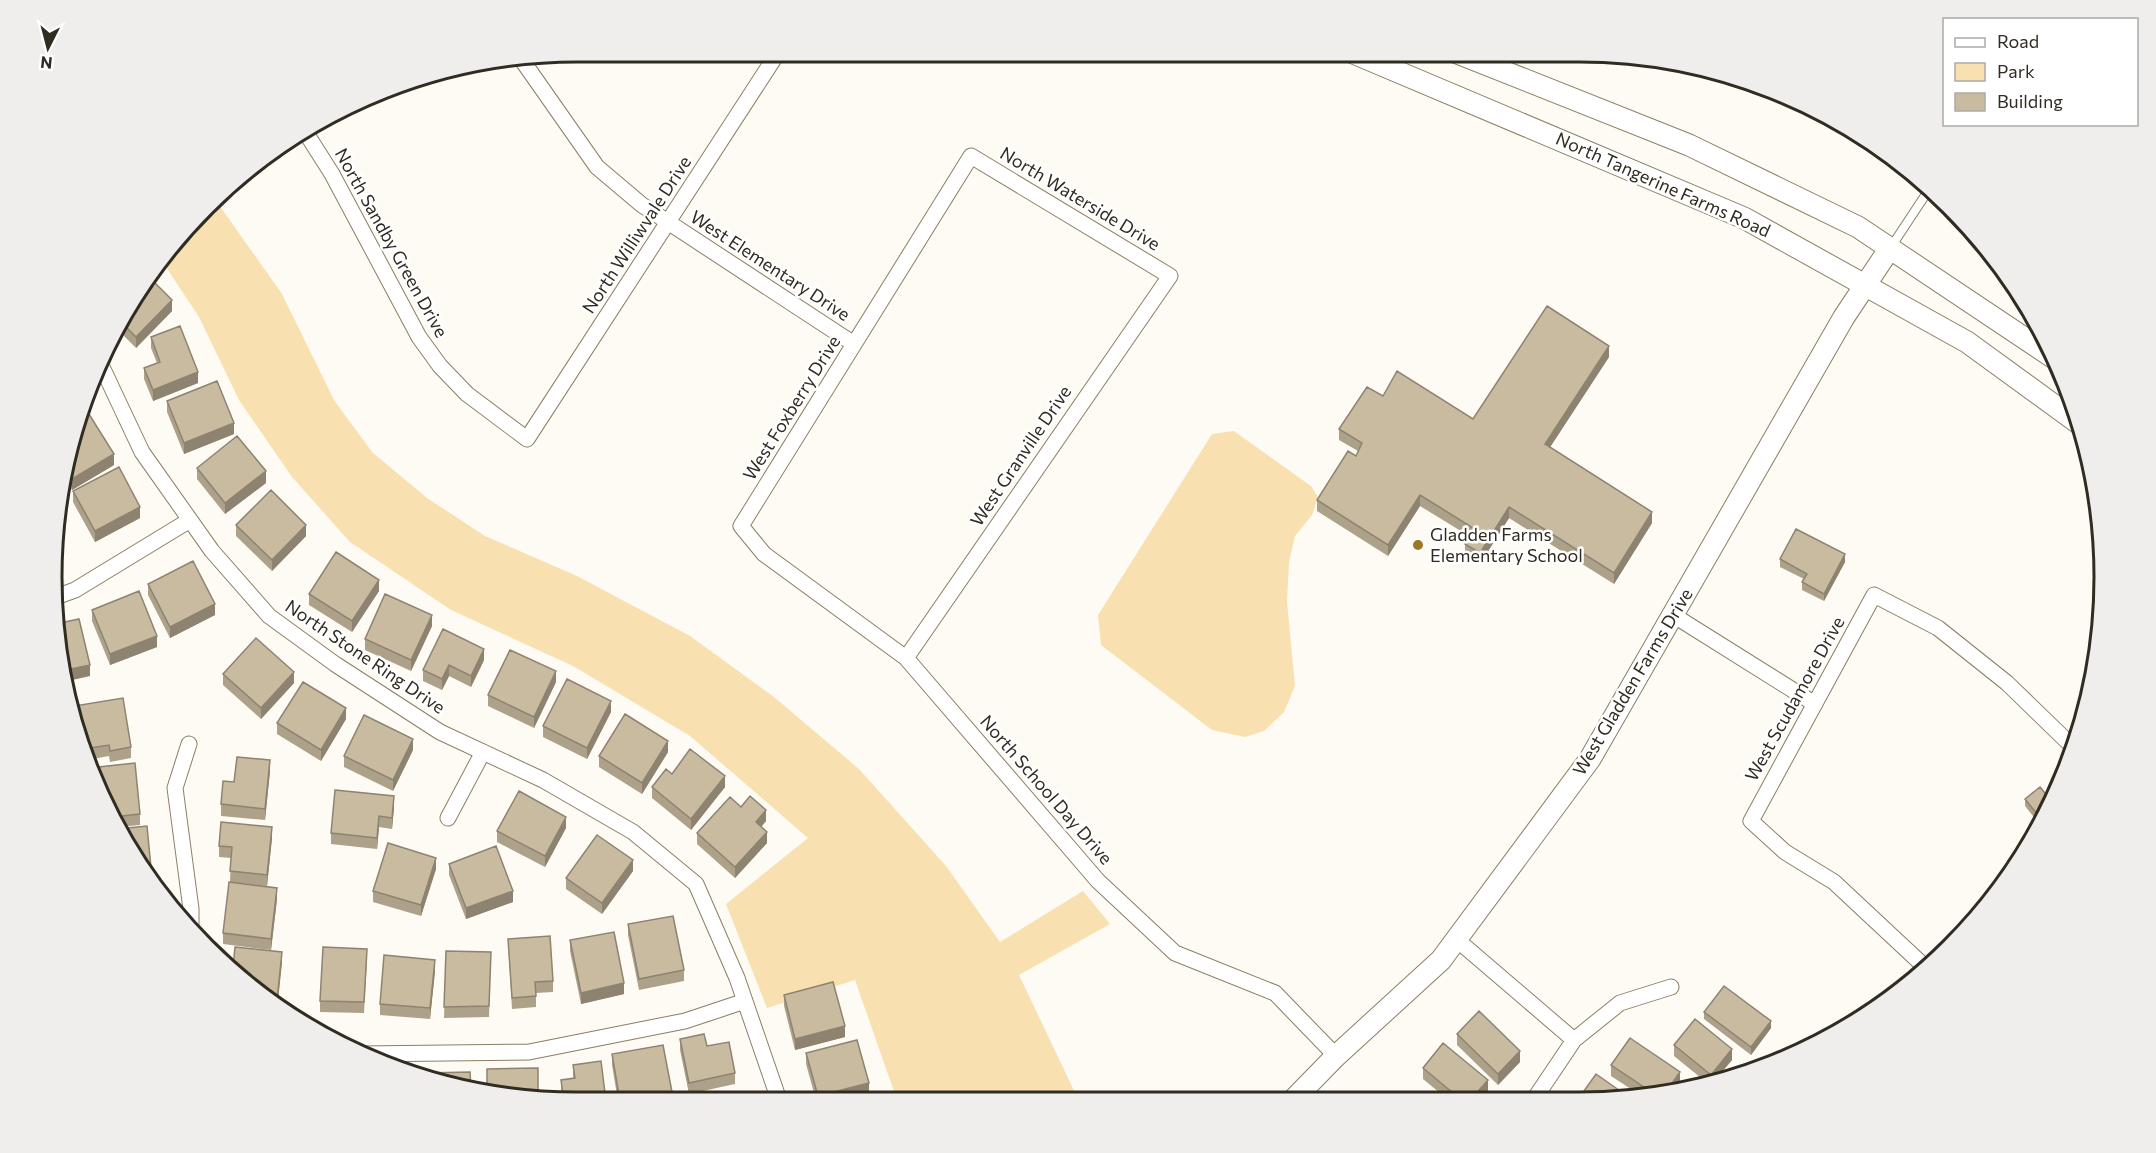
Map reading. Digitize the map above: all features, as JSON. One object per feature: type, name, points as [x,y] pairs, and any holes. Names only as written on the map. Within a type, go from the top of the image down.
[{"type":"main road","name":"North Tangerine Farms Road","points":[[1375,62],[1744,218],[1967,342],[2069,416]]},
{"type":"main road","points":[[1480,62],[1689,145],[1858,227],[2041,349]]},
{"type":"main road","name":"West Gladden Farms Drive","points":[[1301,1092],[1336,1056],[1441,960],[1590,759],[1844,317],[1890,248]]},
{"type":"street","name":"North Williwvale Drive","points":[[526,439],[772,62]]},
{"type":"street","name":"West Elementary Drive","points":[[525,65],[597,167],[668,223],[854,344]]},
{"type":"street","name":"North Sandby Green Drive","points":[[308,137],[332,174],[419,337],[440,366],[467,394],[526,439]]},
{"type":"street","name":"North Waterside Drive","points":[[971,156],[1170,276]]},
{"type":"street","name":"West Foxberry Drive","points":[[741,526],[971,156]]},
{"type":"street","name":"West Granville Drive","points":[[906,658],[1170,276]]},
{"type":"street","name":"North Stone Ring Drive","points":[[104,372],[142,452],[212,551],[269,616],[335,664],[440,732],[543,780],[633,832],[696,884],[745,1001],[776,1092]]},
{"type":"street","points":[[63,595],[75,591],[190,520]]},
{"type":"street","name":"North School Day Drive","points":[[741,526],[764,554],[906,658],[1098,881],[1175,953],[1275,993],[1336,1056]]},
{"type":"street","name":"West Scudamore Drive","points":[[1920,963],[1834,882],[1785,852],[1751,821],[1874,595],[1938,628],[2007,683],[2067,741]]},
{"type":"street","points":[[1673,615],[1815,704]]},
{"type":"street","points":[[189,744],[175,788],[191,918]]},
{"type":"street","points":[[448,818],[483,752]]},
{"type":"street","points":[[1456,939],[1574,1040]]},
{"type":"street","points":[[1539,1092],[1574,1040],[1620,1003],[1671,987]]},
{"type":"street","points":[[384,1054],[529,1052],[685,1021],[745,1001]]},
{"type":"lane","points":[[1890,248],[1925,195]]},
{"type":"green space","points":[[219,205],[282,294],[334,400],[372,452],[427,498],[485,536],[577,576],[690,636],[774,697],[859,769],[946,866],[1000,942],[1083,891],[1110,924],[1019,975],[1075,1092],[894,1092],[855,980],[767,1008],[726,904],[808,838],[690,736],[573,666],[451,610],[350,542],[292,477],[239,400],[199,317],[166,266]]},
{"type":"green space","points":[[1234,431],[1311,486],[1318,497],[1312,515],[1295,536],[1289,562],[1287,602],[1295,686],[1284,712],[1264,731],[1245,737],[1212,730],[1101,645],[1098,615],[1212,434]]},
{"type":"building","points":[[154,282],[172,300],[136,337],[126,327]]},
{"type":"building","points":[[1547,306],[1609,346],[1545,444],[1652,512],[1614,573],[1509,507],[1480,553],[1465,544],[1473,528],[1420,495],[1388,545],[1317,500],[1348,451],[1356,456],[1362,443],[1339,429],[1367,387],[1383,396],[1397,371],[1473,419]]},
{"type":"building","points":[[180,326],[198,372],[153,390],[144,368],[160,362],[151,337]]},
{"type":"building","points":[[217,381],[234,423],[184,443],[167,401]]},
{"type":"building","points":[[88,413],[114,454],[72,479],[79,443]]},
{"type":"building","points":[[237,436],[266,471],[225,503],[197,468]]},
{"type":"building","points":[[119,467],[140,507],[95,531],[73,491]]},
{"type":"building","points":[[271,490],[306,525],[272,560],[236,525]]},
{"type":"building","points":[[1796,529],[1845,554],[1824,594],[1802,582],[1807,574],[1780,559]]},
{"type":"building","points":[[336,552],[379,580],[352,621],[309,594]]},
{"type":"building","points":[[193,561],[215,604],[170,627],[148,584]]},
{"type":"building","points":[[139,591],[157,636],[110,654],[92,610]]},
{"type":"building","points":[[385,594],[432,615],[411,660],[365,639]]},
{"type":"building","points":[[79,619],[90,665],[70,669],[64,622]]},
{"type":"building","points":[[443,629],[484,649],[471,676],[449,665],[442,679],[423,670]]},
{"type":"building","points":[[256,638],[294,672],[261,708],[223,674]]},
{"type":"building","points":[[510,650],[556,671],[534,717],[488,695]]},
{"type":"building","points":[[567,679],[611,701],[587,748],[543,726]]},
{"type":"building","points":[[303,682],[346,708],[321,750],[277,723]]},
{"type":"building","points":[[123,698],[131,747],[110,751],[109,745],[91,748],[78,705]]},
{"type":"building","points":[[625,714],[668,741],[642,783],[599,756]]},
{"type":"building","points":[[364,715],[413,739],[393,780],[344,756]]},
{"type":"building","points":[[690,749],[725,776],[691,819],[652,787],[666,769],[672,774]]},
{"type":"building","points":[[237,757],[270,760],[265,809],[221,804],[223,781],[234,782]]},
{"type":"building","points":[[135,763],[140,814],[121,816],[98,767]]},
{"type":"building","points":[[2040,787],[2046,794],[2036,813],[2025,799]]},
{"type":"building","points":[[335,790],[394,796],[392,818],[379,816],[377,838],[331,833]]},
{"type":"building","points":[[519,791],[566,817],[545,856],[497,831]]},
{"type":"building","points":[[750,796],[766,810],[756,822],[767,832],[735,867],[697,833],[730,797],[741,807]]},
{"type":"building","points":[[221,822],[272,827],[267,875],[230,871],[232,847],[219,846]]},
{"type":"building","points":[[147,826],[151,867],[130,834],[127,828]]},
{"type":"building","points":[[597,835],[633,860],[602,903],[566,878]]},
{"type":"building","points":[[388,843],[436,858],[421,905],[373,891]]},
{"type":"building","points":[[496,846],[513,891],[466,908],[449,864]]},
{"type":"building","points":[[229,882],[277,888],[271,939],[223,933]]},
{"type":"building","points":[[673,916],[684,970],[639,979],[628,924]]},
{"type":"building","points":[[614,932],[624,983],[581,993],[570,940]]},
{"type":"building","points":[[550,936],[553,981],[535,982],[536,996],[512,998],[508,939]]},
{"type":"building","points":[[235,947],[282,952],[277,996],[263,985],[234,961]]},
{"type":"building","points":[[323,947],[367,949],[364,1002],[320,1001]]},
{"type":"building","points":[[446,951],[491,952],[489,1006],[444,1007]]},
{"type":"building","points":[[384,955],[435,960],[430,1008],[380,1004]]},
{"type":"building","points":[[833,982],[845,1026],[795,1039],[784,995]]},
{"type":"building","points":[[1724,986],[1771,1021],[1751,1047],[1704,1012]]},
{"type":"building","points":[[1479,1011],[1520,1051],[1498,1074],[1457,1034]]},
{"type":"building","points":[[1695,1019],[1732,1049],[1711,1075],[1674,1045]]},
{"type":"building","points":[[704,1034],[707,1046],[729,1042],[735,1073],[689,1083],[680,1039]]},
{"type":"building","points":[[1630,1038],[1680,1072],[1672,1083],[1644,1087],[1611,1065]]},
{"type":"building","points":[[857,1040],[869,1083],[834,1092],[817,1092],[806,1053]]},
{"type":"building","points":[[1443,1043],[1488,1080],[1477,1092],[1452,1092],[1423,1068]]},
{"type":"building","points":[[663,1045],[672,1092],[618,1092],[612,1054]]},
{"type":"building","points":[[601,1061],[605,1092],[563,1091],[561,1080],[575,1078],[573,1065]]},
{"type":"building","points":[[538,1068],[538,1090],[487,1084],[487,1069]]},
{"type":"building","points":[[470,1072],[471,1081],[443,1074],[439,1073]]},
{"type":"building","points":[[1596,1074],[1618,1090],[1613,1090],[1583,1092]]},
{"type":"place","name":"Gladden Farms Elementary School","points":[[1418,545]]}]
